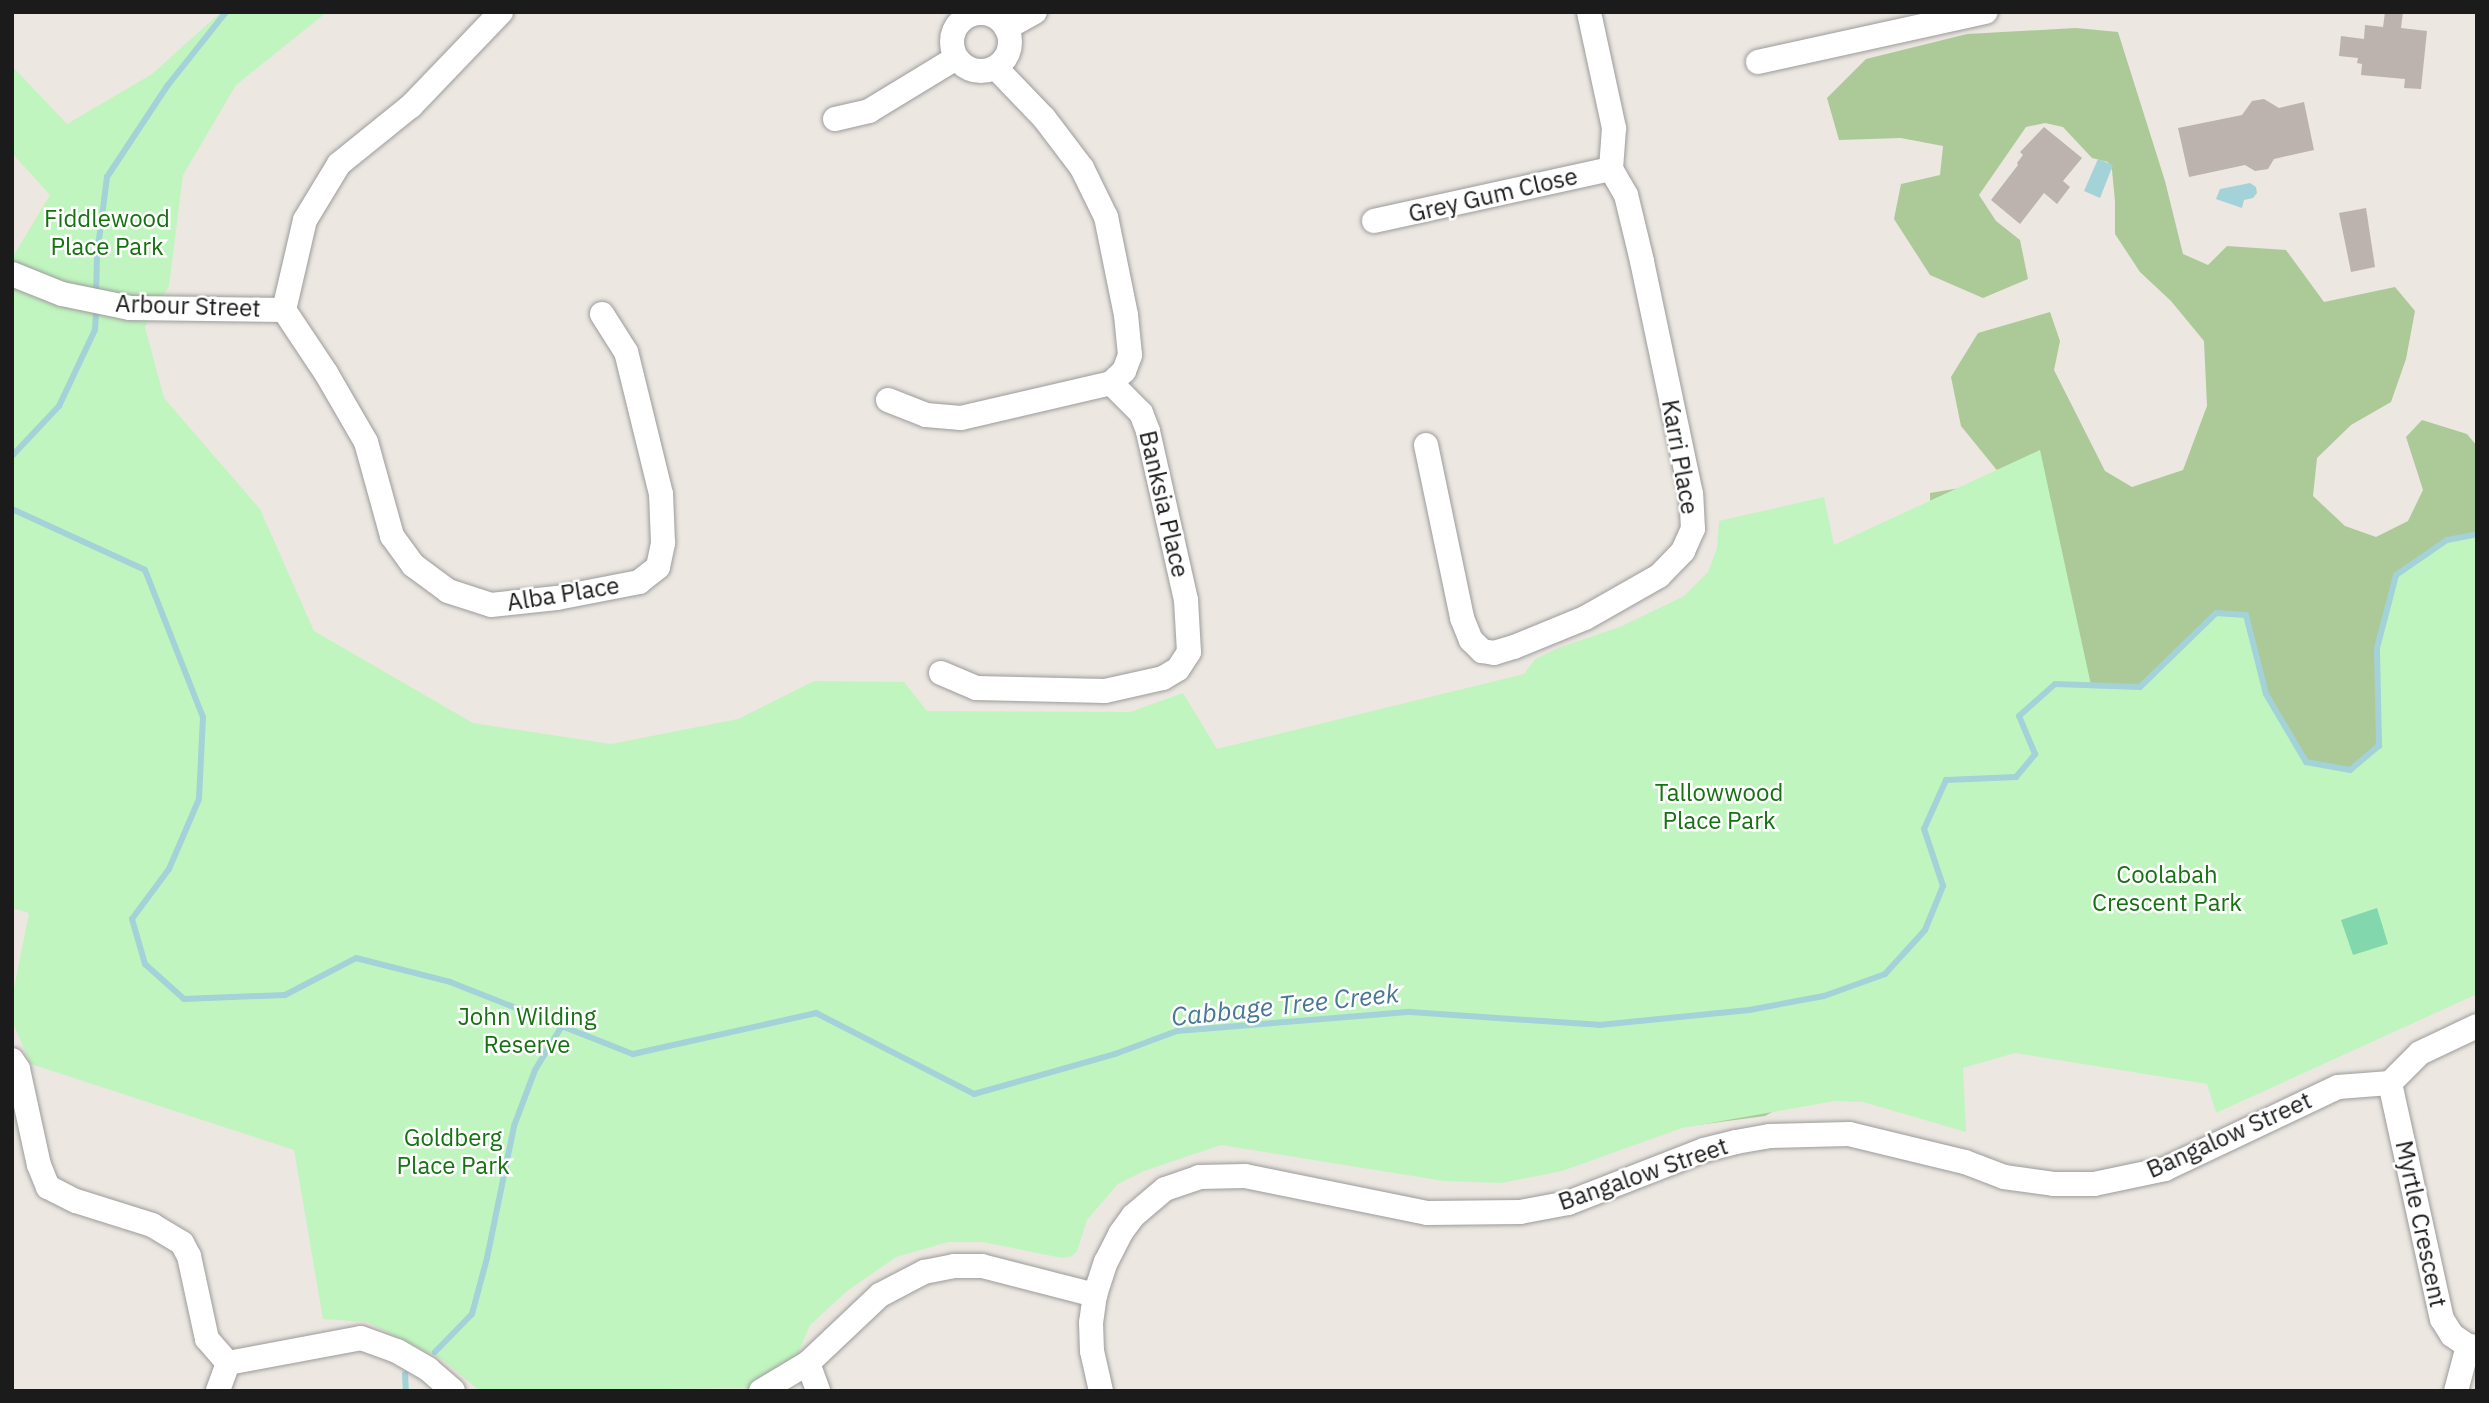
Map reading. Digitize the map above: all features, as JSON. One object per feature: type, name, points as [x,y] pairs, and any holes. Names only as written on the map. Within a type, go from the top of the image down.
[{"type":"street","points":[[284,310],[305,220],[338,164],[411,106],[501,12]]},
{"type":"street","points":[[1006,28],[1035,12]]},
{"type":"street","points":[[1589,12],[1614,128],[1611,169]]},
{"type":"street","points":[[1758,62],[1986,12]]},
{"type":"street","points":[[985,13],[997,18],[1006,28],[1009,50],[996,68],[974,71],[956,58],[952,36],[963,15],[985,13]]},
{"type":"street","points":[[835,119],[869,111],[956,58]]},
{"type":"street","points":[[888,400],[926,415],[961,418],[1111,383],[1124,371],[1130,355],[1126,315],[1106,217],[1082,168],[1044,118],[996,68]]},
{"type":"street","name":"Grey Gum Close","points":[[1374,221],[1611,169]]},
{"type":"street","name":"Karri Place","points":[[1426,445],[1462,618],[1471,640],[1482,651],[1494,653],[1514,647],[1585,618],[1660,576],[1683,551],[1692,529],[1690,494],[1626,195],[1611,169]]},
{"type":"street","name":"Arbour Street","points":[[12,274],[62,294],[130,308],[284,310]]},
{"type":"street","name":"Alba Place","points":[[284,310],[366,442],[392,536],[413,565],[448,591],[491,606],[557,598],[639,582],[658,567],[663,543],[661,494],[626,352],[601,314]]},
{"type":"street","name":"Banksia Place","points":[[941,673],[976,688],[1105,691],[1163,678],[1178,670],[1189,652],[1186,600],[1149,431],[1141,413],[1111,383]]},
{"type":"street","points":[[2390,1083],[2420,1053],[2477,1026]]},
{"type":"street","points":[[12,1060],[18,1069],[39,1166],[48,1187],[76,1201],[152,1225],[182,1243],[191,1264],[207,1339],[228,1363]]},
{"type":"street","name":"Bangalow Street","points":[[1101,1391],[1092,1351],[1091,1323],[1095,1295],[1115,1243],[1133,1216],[1166,1189],[1199,1177],[1245,1176],[1427,1213],[1507,1213],[1568,1203],[1704,1150],[1737,1142],[1770,1136],[1849,1134],[1965,1162],[2004,1177],[2054,1184],[2094,1184],[2165,1169],[2338,1087],[2390,1083]]},
{"type":"street","name":"Myrtle Crescent","points":[[2390,1083],[2442,1320],[2452,1335],[2472,1346]]},
{"type":"street","points":[[761,1391],[808,1363],[880,1295],[924,1272],[954,1266],[982,1266],[1095,1295]]},
{"type":"street","points":[[228,1363],[361,1338],[397,1351],[428,1369],[453,1391]]},
{"type":"street","points":[[2456,1391],[2472,1346]]},
{"type":"street","points":[[218,1391],[228,1363]]},
{"type":"street","points":[[808,1363],[818,1391]]},
{"type":"green space","points":[[221,12],[327,12],[236,85],[183,175],[169,286],[145,327],[164,398],[260,509],[314,631],[473,723],[611,744],[738,719],[814,681],[904,682],[927,711],[1130,712],[1183,693],[1217,749],[1524,674],[1535,659],[1558,648],[1622,626],[1684,596],[1708,572],[1717,548],[1719,521],[1824,497],[1834,545],[2040,450],[2091,685],[2140,687],[2216,613],[2246,615],[2266,694],[2306,761],[2349,769],[2379,746],[2377,648],[2396,575],[2447,540],[2477,534],[2477,994],[2216,1113],[2207,1084],[2015,1053],[1963,1068],[1966,1132],[1863,1102],[1835,1101],[1682,1128],[1562,1171],[1501,1183],[1444,1181],[1221,1145],[1144,1171],[1118,1184],[1087,1220],[1077,1251],[1072,1256],[1062,1258],[983,1242],[948,1242],[896,1257],[847,1291],[810,1325],[798,1353],[775,1373],[750,1388],[480,1391],[443,1360],[367,1322],[323,1319],[294,1150],[31,1064],[12,1021],[12,998],[29,913],[12,908],[12,258],[50,195],[12,153],[12,66],[67,124],[152,74]]},
{"type":"green space","points":[[2076,28],[2118,32],[2165,181],[2183,254],[2208,265],[2227,246],[2286,250],[2324,302],[2395,287],[2415,311],[2406,359],[2391,402],[2351,425],[2317,458],[2313,496],[2345,526],[2376,537],[2408,521],[2423,490],[2406,437],[2422,420],[2467,434],[2477,446],[2477,564],[2437,730],[1765,1116],[1652,1131],[1931,559],[1930,493],[1972,486],[2000,474],[1961,426],[1951,377],[1978,333],[2050,312],[2060,341],[2054,370],[2105,471],[2132,487],[2183,470],[2207,406],[2204,341],[2171,301],[2140,272],[2115,234],[2112,170],[2108,162],[2092,158],[2063,127],[2045,123],[2026,127],[1979,195],[1996,221],[2020,240],[2028,279],[1983,298],[1930,275],[1894,219],[1901,184],[1940,175],[1943,146],[1901,138],[1839,140],[1827,98],[1866,59],[1967,34]]},
{"type":"green space","points":[[2377,908],[2388,944],[2353,955],[2341,920]]},
{"type":"water","points":[[2098,159],[2113,165],[2100,198],[2084,191]]},
{"type":"water","points":[[2250,183],[2256,187],[2257,193],[2253,198],[2244,200],[2242,208],[2216,199],[2220,189]]},
{"type":"building","points":[[2385,12],[2403,12],[2401,28],[2427,31],[2421,89],[2404,88],[2405,79],[2361,75],[2362,64],[2357,63],[2358,58],[2339,56],[2341,36],[2364,39],[2365,25],[2383,27]]},
{"type":"building","points":[[2264,99],[2279,108],[2304,102],[2314,150],[2274,159],[2268,169],[2255,171],[2245,165],[2189,177],[2178,128],[2242,115],[2252,101]]},
{"type":"building","points":[[2044,127],[2082,158],[2063,181],[2070,187],[2057,204],[2044,193],[2020,224],[1991,200],[2018,165],[2023,155],[2020,152]]},
{"type":"building","points":[[2366,208],[2375,267],[2351,272],[2339,213]]},
{"type":"waterway","points":[[96,297],[97,255],[107,177],[168,85],[226,12]]},
{"type":"waterway","points":[[12,456],[59,406],[95,330],[96,308]]},
{"type":"waterway","name":"Cabbage Tree Creek","points":[[12,509],[145,570],[203,717],[199,799],[169,869],[132,919],[145,964],[184,999],[285,995],[356,958],[450,982],[633,1054],[816,1013],[974,1094],[1115,1054],[1177,1031],[1410,1012],[1599,1025],[1749,1010],[1824,996],[1885,974],[1925,930],[1943,886],[1924,829],[1946,780],[2016,777],[2035,754],[2019,716],[2055,684],[2140,687],[2216,613],[2246,615],[2266,694],[2306,762],[2350,770],[2379,746],[2377,648],[2396,575],[2447,540],[2477,534]]},
{"type":"waterway","points":[[435,1352],[472,1314],[487,1258],[514,1126],[535,1070],[562,1026]]},
{"type":"waterway","points":[[405,1374],[406,1391]]},
{"type":"park label","name":"Fiddlewood Place Park","points":[[107,233]]},
{"type":"park label","name":"Tallowwood Place Park","points":[[1719,807]]},
{"type":"park label","name":"Coolabah Crescent Park","points":[[2167,889]]},
{"type":"park label","name":"John Wilding Reserve","points":[[527,1031]]},
{"type":"park label","name":"Goldberg Place Park","points":[[453,1152]]}]
